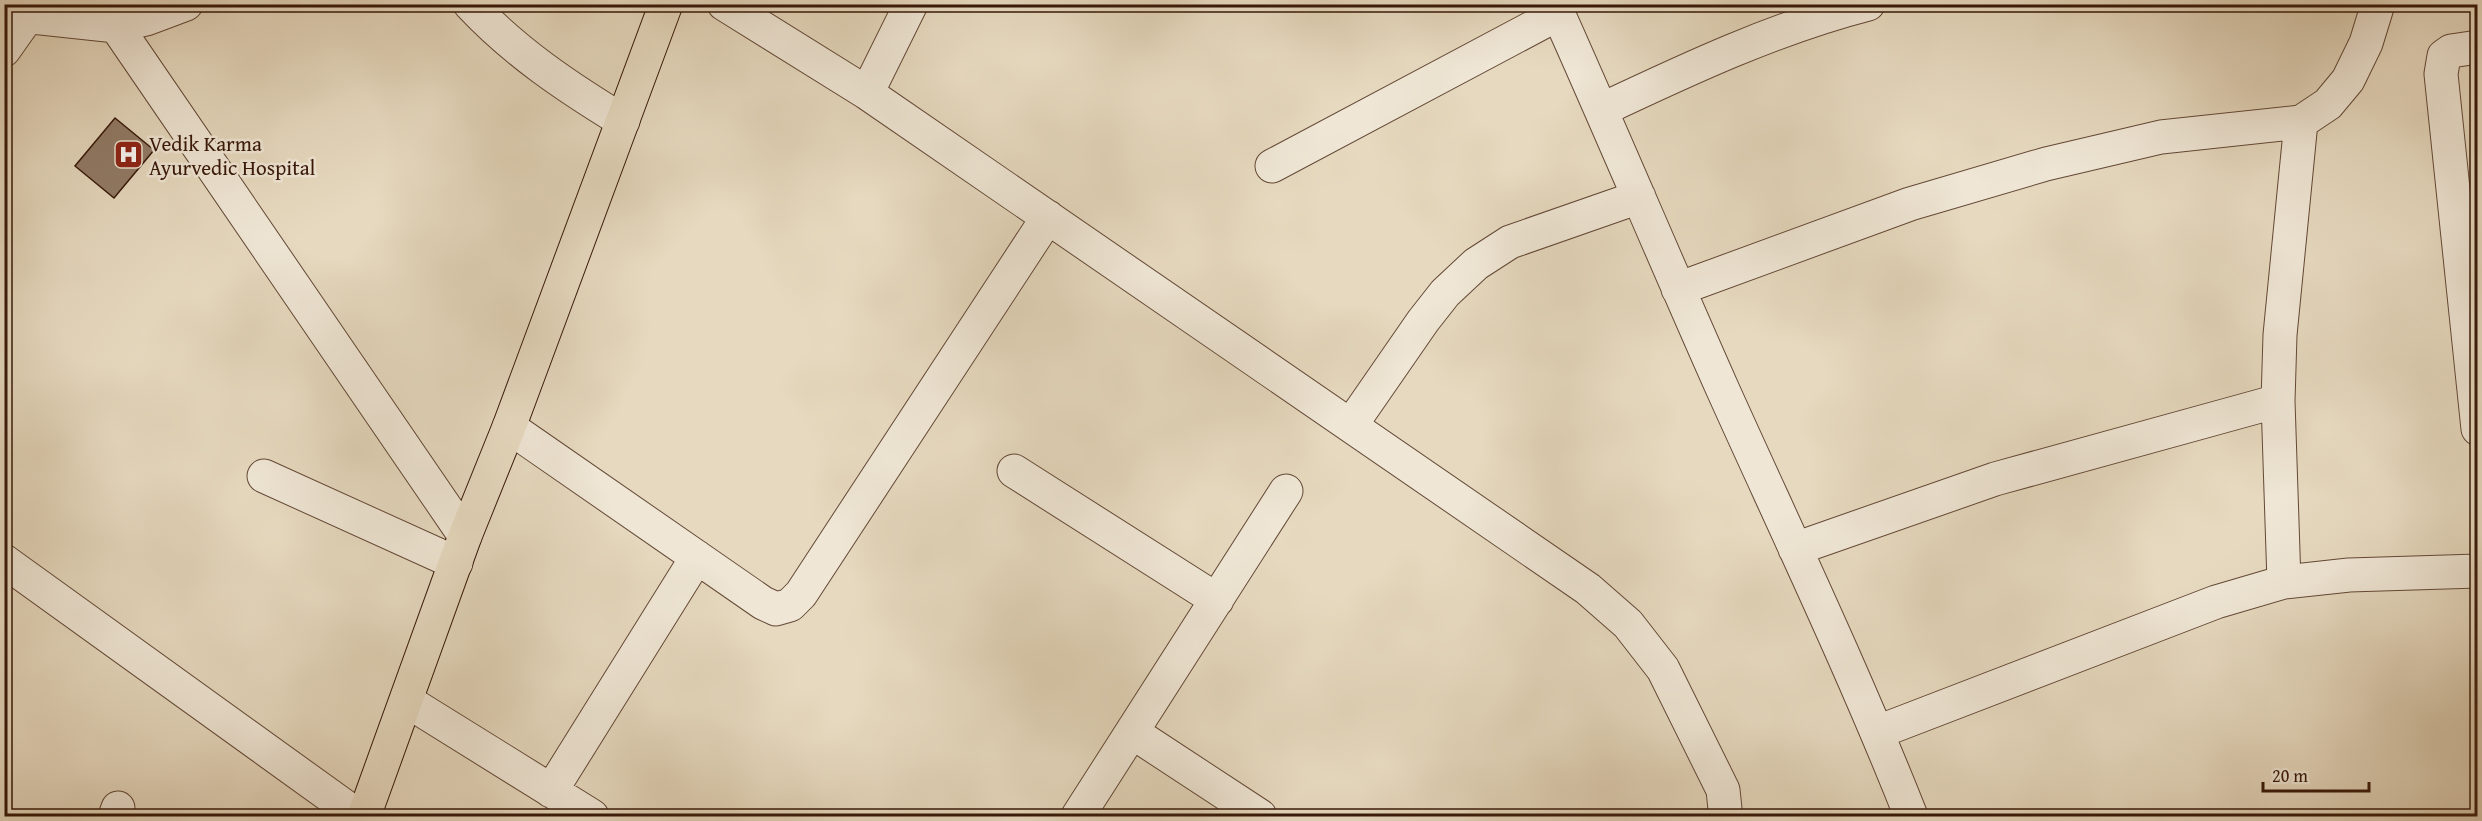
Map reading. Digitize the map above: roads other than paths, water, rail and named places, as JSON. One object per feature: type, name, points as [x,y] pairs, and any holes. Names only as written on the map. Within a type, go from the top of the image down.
[{"type":"main road","points":[[364,816],[408,701],[461,550],[666,4]]},
{"type":"street","points":[[4,50],[16,15],[116,26],[146,19],[186,4]]},
{"type":"street","points":[[470,4],[533,62],[623,121]]},
{"type":"street","points":[[724,4],[867,93],[1588,589],[1628,624],[1664,669],[1723,790],[1725,809],[1723,816]]},
{"type":"street","points":[[867,93],[911,4]]},
{"type":"street","points":[[1602,110],[1709,59],[1822,16],[1868,4]]},
{"type":"street","points":[[1678,289],[1910,204],[2046,164],[2161,137],[2301,122],[2328,104],[2348,80],[2366,43],[2378,4]]},
{"type":"street","points":[[1272,166],[1556,9],[1602,110],[1678,289],[1878,732],[1911,816]]},
{"type":"street","points":[[116,26],[461,550]]},
{"type":"street","points":[[2478,47],[2451,51],[2444,56],[2441,74],[2478,429]]},
{"type":"street","points":[[2284,582],[2278,401],[2280,334],[2301,122]]},
{"type":"street","points":[[1351,425],[1423,321],[1445,293],[1476,264],[1510,242],[1639,197]]},
{"type":"street","points":[[509,427],[763,603],[776,609],[790,605],[801,594],[1048,217]]},
{"type":"street","points":[[1795,549],[1995,479],[2278,401]]},
{"type":"street","points":[[1014,471],[1216,600]]},
{"type":"street","points":[[264,476],[461,550]]},
{"type":"street","points":[[1078,816],[1286,491]]},
{"type":"street","points":[[551,791],[698,557]]},
{"type":"street","points":[[4,561],[358,816]]},
{"type":"street","points":[[1878,732],[2216,602],[2284,582],[2349,575],[2478,571]]},
{"type":"street","points":[[408,701],[592,816]]},
{"type":"street","points":[[1132,732],[1260,816]]},
{"type":"place","name":"Vedik Karma Ayurvedic Hospital","points":[[128,155]]}]
